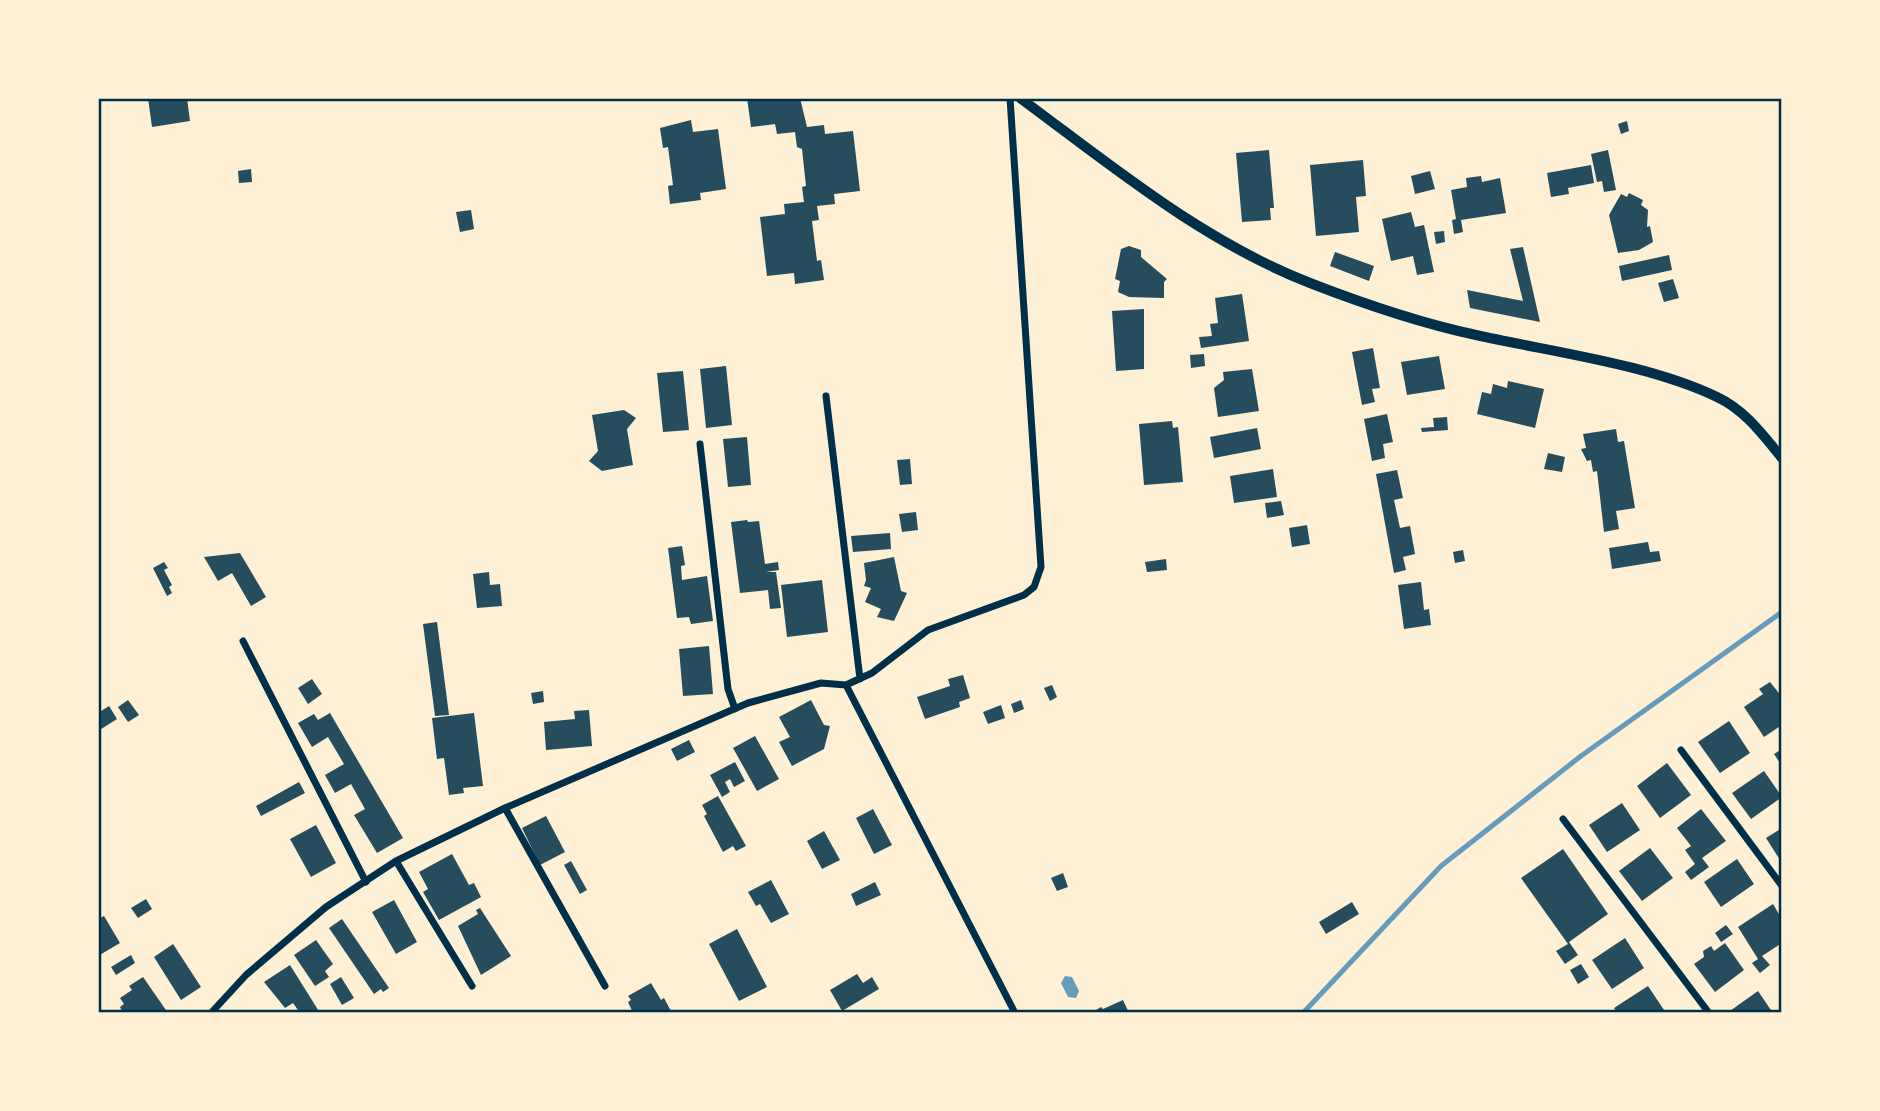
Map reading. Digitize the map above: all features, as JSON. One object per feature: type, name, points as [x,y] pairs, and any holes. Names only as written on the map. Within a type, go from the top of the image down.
[{"type":"street","points":[[211,1013],[246,975],[326,907],[396,861],[505,807],[735,709],[821,683],[845,685],[860,679],[872,673],[928,630],[1024,595],[1034,587],[1040,574],[1010,98]]},
{"type":"street","points":[[1020,98],[1168,207],[1225,242],[1307,282],[1423,323],[1667,378],[1719,397],[1752,420],[1782,458]]},
{"type":"street","points":[[826,397],[860,679]]},
{"type":"street","points":[[700,443],[728,689],[735,709]]},
{"type":"street","points":[[243,640],[366,882]]},
{"type":"street","points":[[845,685],[1015,1013]]},
{"type":"street","points":[[1681,750],[1782,886]]},
{"type":"street","points":[[505,807],[605,986]]},
{"type":"street","points":[[1563,819],[1709,1013]]},
{"type":"street","points":[[396,861],[472,986]]},
{"type":"water","points":[[1065,976],[1072,977],[1079,991],[1076,998],[1068,997],[1061,983]]},
{"type":"building","points":[[148,98],[187,98],[190,121],[152,127]]},
{"type":"building","points":[[747,98],[800,98],[807,127],[824,125],[825,134],[853,131],[860,191],[834,194],[835,204],[817,206],[819,220],[812,221],[817,261],[821,260],[824,280],[795,284],[794,273],[767,276],[760,217],[785,214],[784,204],[804,202],[802,187],[806,186],[802,149],[797,147],[795,132],[777,134],[775,124],[751,127]]},
{"type":"building","points":[[691,120],[693,132],[718,129],[726,189],[700,193],[701,200],[670,204],[668,186],[673,185],[668,147],[663,148],[660,128]]},
{"type":"building","points":[[1627,121],[1629,131],[1621,134],[1618,124]]},
{"type":"building","points":[[1269,150],[1274,208],[1270,208],[1271,220],[1242,222],[1236,153]]},
{"type":"building","points":[[1608,150],[1616,190],[1604,192],[1602,181],[1597,182],[1591,154]]},
{"type":"building","points":[[1363,160],[1366,196],[1356,197],[1359,232],[1316,236],[1310,165]]},
{"type":"building","points":[[1591,165],[1594,183],[1568,188],[1569,194],[1551,197],[1547,173]]},
{"type":"building","points":[[251,169],[252,182],[239,183],[238,171]]},
{"type":"building","points":[[1430,171],[1435,189],[1415,194],[1411,176]]},
{"type":"building","points":[[1481,176],[1482,182],[1500,178],[1506,213],[1461,220],[1463,232],[1454,234],[1452,220],[1456,219],[1451,190],[1467,187],[1466,178]]},
{"type":"building","points":[[1629,193],[1643,200],[1641,205],[1648,210],[1647,227],[1650,226],[1653,242],[1639,250],[1618,253],[1609,215],[1621,194],[1627,197]]},
{"type":"building","points":[[471,210],[474,229],[460,232],[456,212]]},
{"type":"building","points":[[1411,212],[1415,227],[1424,225],[1434,272],[1417,275],[1413,256],[1391,261],[1382,219]]},
{"type":"building","points":[[1444,231],[1445,242],[1436,244],[1434,232]]},
{"type":"building","points":[[1129,246],[1141,250],[1141,257],[1167,279],[1164,282],[1164,298],[1129,297],[1118,292],[1120,281],[1115,279],[1121,249]]},
{"type":"building","points":[[1523,247],[1540,322],[1470,308],[1467,290],[1523,301],[1510,249]]},
{"type":"building","points":[[1335,252],[1374,266],[1369,281],[1330,266]]},
{"type":"building","points":[[1669,255],[1672,270],[1622,281],[1619,266]]},
{"type":"building","points":[[1673,279],[1679,298],[1664,302],[1658,283]]},
{"type":"building","points":[[1242,294],[1249,341],[1201,348],[1199,337],[1212,336],[1210,324],[1218,323],[1215,298]]},
{"type":"building","points":[[1144,309],[1144,369],[1116,371],[1112,311]]},
{"type":"building","points":[[1373,348],[1380,388],[1372,389],[1375,402],[1362,405],[1352,352]]},
{"type":"building","points":[[1204,354],[1205,366],[1191,368],[1190,355]]},
{"type":"building","points":[[1439,356],[1445,389],[1407,395],[1401,362]]},
{"type":"building","points":[[726,366],[732,425],[706,428],[700,369]]},
{"type":"building","points":[[1252,369],[1259,411],[1218,417],[1214,388],[1224,380],[1223,372]]},
{"type":"building","points":[[683,371],[689,430],[663,432],[657,373]]},
{"type":"building","points":[[1508,381],[1544,389],[1535,428],[1477,414],[1482,392],[1491,394],[1493,384],[1507,388]]},
{"type":"building","points":[[624,410],[636,418],[627,429],[633,465],[602,471],[589,461],[598,451],[592,415]]},
{"type":"building","points":[[1387,414],[1393,442],[1383,444],[1385,458],[1372,461],[1364,419]]},
{"type":"building","points":[[1447,417],[1448,430],[1422,432],[1421,428],[1434,427],[1433,418]]},
{"type":"building","points":[[1172,421],[1173,428],[1178,427],[1183,482],[1144,485],[1139,424]]},
{"type":"building","points":[[1257,428],[1261,449],[1214,458],[1210,437]]},
{"type":"building","points":[[1616,429],[1618,442],[1624,441],[1635,508],[1616,511],[1619,529],[1604,532],[1597,471],[1593,472],[1591,460],[1587,461],[1581,449],[1586,448],[1583,434]]},
{"type":"building","points":[[747,437],[751,485],[728,487],[723,439]]},
{"type":"building","points":[[1548,453],[1565,457],[1562,472],[1544,469]]},
{"type":"building","points":[[910,459],[912,484],[900,485],[897,460]]},
{"type":"building","points":[[1273,469],[1277,497],[1234,503],[1230,476]]},
{"type":"building","points":[[1397,470],[1403,498],[1394,500],[1400,528],[1410,526],[1415,554],[1403,557],[1406,570],[1394,573],[1376,474]]},
{"type":"building","points":[[1281,501],[1284,515],[1267,518],[1265,503]]},
{"type":"building","points":[[916,512],[918,530],[902,532],[899,514]]},
{"type":"building","points":[[759,521],[765,564],[778,562],[779,570],[766,572],[776,572],[781,608],[770,609],[768,590],[740,593],[731,522]]},
{"type":"building","points":[[1307,525],[1310,544],[1292,547],[1289,528]]},
{"type":"building","points":[[890,533],[891,549],[853,552],[851,536]]},
{"type":"building","points":[[1648,542],[1650,552],[1659,551],[1661,561],[1612,569],[1609,548]]},
{"type":"building","points":[[682,546],[685,565],[681,566],[682,580],[707,576],[713,621],[691,624],[689,617],[677,618],[668,548]]},
{"type":"building","points":[[1463,550],[1465,561],[1455,563],[1453,552]]},
{"type":"building","points":[[240,553],[266,597],[251,606],[232,573],[218,581],[204,557]]},
{"type":"building","points":[[894,557],[901,591],[907,593],[894,621],[877,617],[881,609],[865,602],[871,588],[864,586],[864,563]]},
{"type":"building","points":[[1166,559],[1167,570],[1147,572],[1145,562]]},
{"type":"building","points":[[164,562],[168,568],[164,570],[172,585],[169,587],[172,593],[167,596],[153,568]]},
{"type":"building","points":[[489,572],[490,585],[500,584],[502,606],[477,608],[473,574]]},
{"type":"building","points":[[822,580],[828,632],[787,637],[781,585]]},
{"type":"building","points":[[1421,582],[1424,610],[1429,609],[1431,625],[1404,629],[1398,585]]},
{"type":"building","points":[[437,622],[449,715],[435,716],[423,624]]},
{"type":"building","points":[[709,646],[713,694],[683,696],[679,649]]},
{"type":"building","points":[[963,675],[970,698],[959,702],[960,707],[925,719],[917,697],[950,686],[948,679]]},
{"type":"building","points":[[312,679],[322,694],[308,704],[298,688]]},
{"type":"building","points":[[1770,682],[1782,697],[1782,725],[1764,737],[1744,707],[1763,694],[1759,689]]},
{"type":"building","points":[[1052,685],[1057,697],[1050,701],[1044,688]]},
{"type":"building","points":[[543,691],[544,702],[533,704],[531,693]]},
{"type":"building","points":[[128,700],[139,715],[128,722],[118,707]]},
{"type":"building","points":[[811,700],[824,725],[830,726],[824,749],[792,766],[779,742],[790,737],[779,717]]},
{"type":"building","points":[[1021,700],[1024,709],[1014,713],[1011,704]]},
{"type":"building","points":[[1001,705],[1005,718],[988,724],[983,712]]},
{"type":"building","points":[[109,706],[117,719],[98,731],[98,713]]},
{"type":"building","points":[[589,710],[592,746],[546,750],[544,722],[575,719],[574,711]]},
{"type":"building","points":[[330,713],[403,838],[377,853],[354,815],[365,809],[351,784],[335,793],[325,775],[344,764],[328,737],[312,747],[298,723],[314,714],[318,720]]},
{"type":"building","points":[[474,713],[483,786],[463,788],[464,793],[449,795],[444,758],[437,759],[432,718]]},
{"type":"building","points":[[1729,721],[1750,753],[1720,773],[1698,742]]},
{"type":"building","points":[[755,736],[779,779],[757,791],[733,748]]},
{"type":"building","points":[[689,740],[695,752],[677,761],[671,749]]},
{"type":"building","points":[[1782,749],[1782,766],[1774,754]]},
{"type":"building","points":[[735,762],[745,781],[734,787],[730,779],[725,782],[730,792],[722,797],[710,775]]},
{"type":"building","points":[[1667,763],[1691,795],[1660,818],[1637,786]]},
{"type":"building","points":[[1764,771],[1782,797],[1751,819],[1732,793]]},
{"type":"building","points":[[299,782],[305,793],[261,816],[256,806]]},
{"type":"building","points":[[718,796],[746,846],[736,851],[733,846],[723,852],[704,816],[707,814],[702,805]]},
{"type":"building","points":[[1622,803],[1640,830],[1607,852],[1589,825]]},
{"type":"building","points":[[873,809],[892,845],[874,854],[856,818]]},
{"type":"building","points":[[1701,809],[1726,841],[1702,858],[1709,867],[1691,880],[1685,872],[1695,864],[1685,850],[1691,846],[1677,828]]},
{"type":"building","points":[[546,816],[565,852],[540,865],[522,828]]},
{"type":"building","points":[[316,825],[336,863],[311,877],[290,839]]},
{"type":"building","points":[[1782,828],[1782,863],[1766,838]]},
{"type":"building","points":[[824,831],[840,860],[822,869],[807,841]]},
{"type":"building","points":[[1650,848],[1673,878],[1642,901],[1619,871]]},
{"type":"building","points":[[1563,849],[1608,914],[1569,942],[1578,955],[1565,964],[1556,951],[1568,944],[1521,878]]},
{"type":"building","points":[[452,854],[469,885],[474,883],[481,897],[439,920],[423,892],[428,889],[419,872]]},
{"type":"building","points":[[1737,859],[1754,884],[1721,907],[1704,882]]},
{"type":"building","points":[[571,861],[587,890],[580,894],[564,865]]},
{"type":"building","points":[[1063,873],[1068,887],[1057,891],[1051,878]]},
{"type":"building","points":[[771,880],[789,914],[771,923],[760,904],[756,906],[748,892]]},
{"type":"building","points":[[875,882],[881,895],[856,906],[851,894]]},
{"type":"building","points":[[146,899],[152,909],[138,918],[131,908]]},
{"type":"building","points":[[394,900],[417,942],[396,954],[372,912]]},
{"type":"building","points":[[1352,902],[1359,914],[1326,934],[1319,922]]},
{"type":"building","points":[[1773,904],[1782,919],[1782,943],[1762,956],[1770,965],[1760,973],[1752,963],[1758,959],[1738,927]]},
{"type":"building","points":[[480,908],[511,956],[481,975],[458,926],[478,914],[476,910]]},
{"type":"building","points":[[104,916],[120,943],[98,956],[98,919]]},
{"type":"building","points":[[342,919],[389,988],[383,992],[381,989],[374,994],[329,928]]},
{"type":"building","points":[[1726,925],[1733,934],[1721,942],[1715,933]]},
{"type":"building","points":[[737,929],[767,987],[739,1001],[709,944]]},
{"type":"building","points":[[1625,938],[1644,968],[1612,989],[1592,960]]},
{"type":"building","points":[[316,940],[333,964],[325,971],[329,977],[315,986],[294,955]]},
{"type":"building","points":[[1725,943],[1744,970],[1715,992],[1694,964],[1704,957],[1703,951],[1711,946],[1714,951]]},
{"type":"building","points":[[173,944],[201,987],[181,1000],[154,957]]},
{"type":"building","points":[[131,955],[135,963],[116,975],[111,967]]},
{"type":"building","points":[[1581,964],[1589,977],[1578,984],[1570,970]]},
{"type":"building","points":[[290,965],[320,1013],[300,1013],[293,1003],[285,1008],[264,982]]},
{"type":"building","points":[[857,974],[863,983],[872,977],[879,989],[842,1011],[830,990]]},
{"type":"building","points":[[143,977],[168,1013],[123,1013],[120,1007],[124,1004],[120,998],[132,990],[129,986]]},
{"type":"building","points":[[341,977],[354,998],[342,1005],[330,984]]},
{"type":"building","points":[[651,983],[672,1013],[633,1013],[628,996]]},
{"type":"building","points":[[1648,986],[1666,1013],[1617,1013],[1614,1008]]},
{"type":"building","points":[[1758,991],[1773,1013],[1727,1013]]},
{"type":"building","points":[[1123,1000],[1129,1013],[1091,1013],[1101,1007],[1103,1009]]},
{"type":"waterway","points":[[1303,1013],[1441,866],[1581,756],[1782,612]]}]
